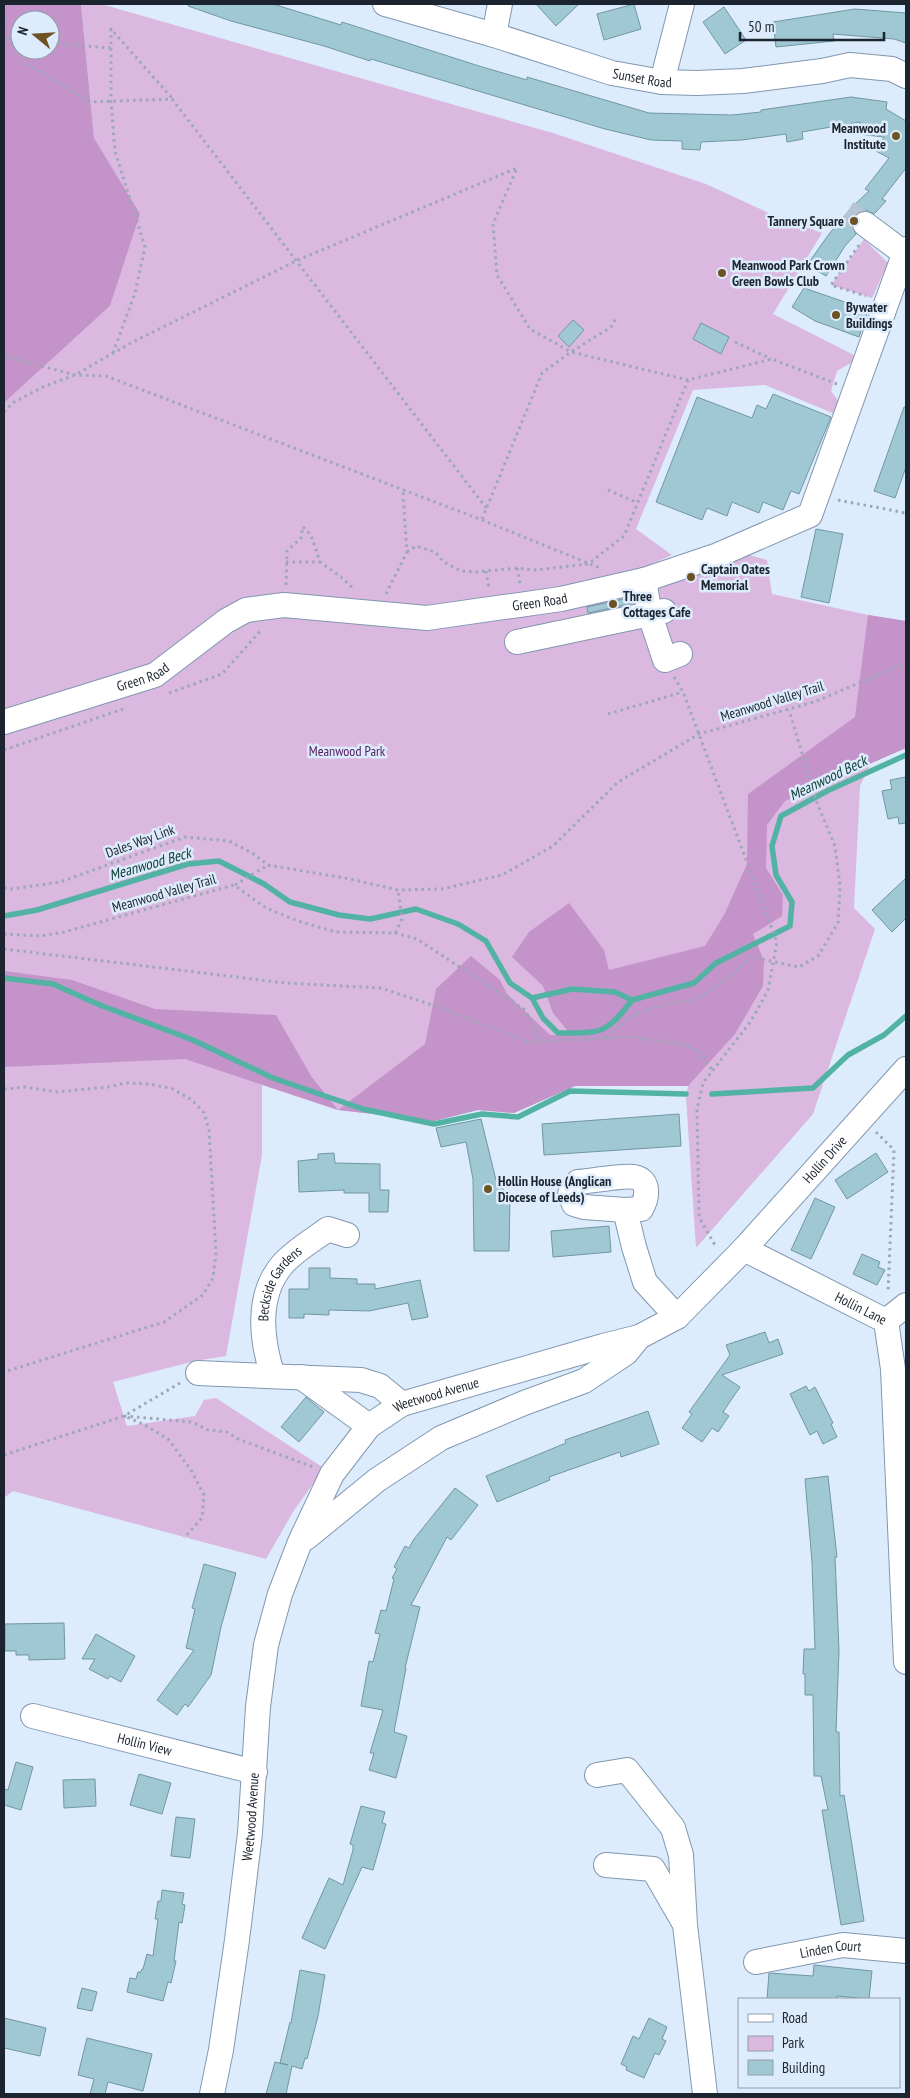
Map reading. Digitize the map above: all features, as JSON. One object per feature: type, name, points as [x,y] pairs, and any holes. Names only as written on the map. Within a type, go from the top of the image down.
[{"type":"street","name":"Sunset Road","points":[[385,4],[494,35],[612,73],[662,82],[697,84],[743,81],[822,71],[850,64],[892,69],[906,76]]},
{"type":"street","points":[[494,35],[500,4]]},
{"type":"street","points":[[662,82],[682,4]]},
{"type":"street","points":[[868,227],[905,251]]},
{"type":"street","name":"Green Road","points":[[4,722],[155,675],[226,621],[246,610],[284,605],[427,618],[561,599],[644,580],[718,555],[810,515],[854,391],[895,293],[905,251]]},
{"type":"street","points":[[644,580],[672,657]]},
{"type":"street","points":[[517,642],[657,613]]},
{"type":"street","name":"Hollin Drive","points":[[744,1249],[906,1069]]},
{"type":"street","points":[[625,1210],[645,1282],[677,1317]]},
{"type":"street","name":"Beckside Gardens","points":[[273,1376],[267,1359],[263,1334],[266,1296],[272,1280],[283,1264],[328,1230],[347,1235]]},
{"type":"street","name":"Weetwood Avenue","points":[[212,2094],[221,2050],[250,1833],[258,1707],[266,1645],[280,1594],[300,1542],[332,1474],[369,1426],[402,1404],[639,1337],[677,1317],[744,1249]]},
{"type":"street","name":"Hollin Lane","points":[[744,1249],[886,1321],[893,1369],[906,1662]]},
{"type":"street","points":[[886,1321],[906,1305]]},
{"type":"street","name":"Weetwood Avenue","points":[[300,1542],[378,1480],[441,1438],[524,1403],[584,1381],[626,1353],[639,1337]]},
{"type":"street","points":[[198,1373],[361,1380],[380,1386],[402,1404]]},
{"type":"street","points":[[301,1377],[369,1426]]},
{"type":"street","name":"Hollin View","points":[[33,1716],[255,1772]]},
{"type":"street","points":[[597,1775],[627,1770],[673,1828],[681,1855],[685,1925],[705,2094]]},
{"type":"street","points":[[606,1865],[653,1868],[685,1925]]},
{"type":"street","name":"Linden Court","points":[[756,1962],[843,1945],[906,1951]]},
{"type":"path","points":[[113,353],[135,293],[145,247],[115,150],[111,101],[111,29],[172,99],[298,260],[486,508]]},
{"type":"path","points":[[60,44],[111,48]]},
{"type":"path","points":[[24,60],[27,64],[66,89],[90,102],[172,99]]},
{"type":"path","points":[[4,412],[14,402],[45,386],[75,375],[113,353],[298,260],[517,168],[493,224],[497,275],[530,329],[571,352],[688,380],[772,360]]},
{"type":"path","points":[[868,227],[831,285],[895,293]]},
{"type":"path","points":[[482,520],[542,373],[611,327],[616,318]]},
{"type":"path","points":[[735,342],[772,360],[854,391]]},
{"type":"path","points":[[4,356],[75,375],[106,376],[482,520],[602,569]]},
{"type":"path","points":[[407,552],[416,546],[435,552],[444,562],[461,571],[476,572],[517,568],[535,570],[588,564],[624,536],[688,380]]},
{"type":"path","points":[[379,599],[386,594],[392,584],[407,552],[404,490]]},
{"type":"path","points":[[608,490],[638,503]]},
{"type":"path","points":[[818,496],[906,512]]},
{"type":"path","points":[[284,605],[287,552],[301,538],[302,526],[311,535],[320,562]]},
{"type":"path","points":[[286,562],[320,562],[341,577],[356,592]]},
{"type":"path","points":[[672,657],[682,692],[777,942],[768,990],[751,1021],[703,1083],[696,1109],[699,1217],[716,1247],[744,1249]]},
{"type":"path","name":"Meanwood Valley Trail","points":[[398,890],[442,889],[502,875],[553,846],[618,782],[699,734],[814,702],[906,663]]},
{"type":"path","points":[[608,714],[682,692]]},
{"type":"path","points":[[606,1039],[628,1018],[655,1007],[697,999],[730,977],[751,957],[799,967],[818,956],[838,923],[840,886],[835,846],[817,803],[789,710]]},
{"type":"path","name":"Dales Way Link","points":[[4,888],[12,889],[60,882],[185,837],[229,841],[252,853],[268,865],[350,879],[398,890]]},
{"type":"path","points":[[234,886],[268,865]]},
{"type":"path","name":"Meanwood Valley Trail","points":[[4,934],[40,936],[64,932],[234,886],[266,908],[298,921],[336,932],[395,933],[417,939],[525,1010],[541,1042]]},
{"type":"path","points":[[395,933],[402,918],[398,890]]},
{"type":"path","points":[[4,949],[286,983],[381,988],[438,1007],[529,1042],[634,1037],[685,1045],[701,1053],[712,1070]]},
{"type":"path","points":[[4,1088],[25,1087],[57,1092],[108,1087],[126,1083],[150,1084],[173,1089],[192,1100],[204,1113],[209,1130],[216,1254],[213,1278],[203,1295],[164,1322],[4,1372]]},
{"type":"path","points":[[862,1119],[894,1150],[886,1321]]},
{"type":"path","points":[[4,1455],[124,1416],[198,1373]]},
{"type":"path","points":[[124,1416],[192,1422],[208,1430],[227,1432],[238,1440],[332,1474]]},
{"type":"path","points":[[124,1416],[144,1424],[168,1439],[191,1470],[204,1495],[202,1518],[184,1538]]},
{"type":"green space","name":"Meanwood Park","points":[[81,4],[101,4],[553,133],[706,184],[773,215],[822,233],[773,314],[854,355],[851,363],[837,371],[831,391],[839,402],[835,414],[765,385],[693,390],[636,529],[672,555],[640,569],[746,554],[767,560],[772,594],[868,615],[906,621],[906,748],[871,763],[860,786],[854,908],[875,929],[813,1114],[696,1248],[686,1097],[688,1086],[575,1086],[514,1113],[478,1110],[434,1121],[338,1110],[262,1085],[262,1155],[226,1356],[195,1361],[113,1382],[127,1426],[195,1416],[204,1400],[216,1398],[324,1468],[293,1512],[266,1559],[13,1491],[4,1498],[4,403],[110,306],[139,214],[94,138]]},
{"type":"green space","points":[[864,239],[888,263],[872,298],[831,285]]},
{"type":"shaded area","points":[[4,4],[81,4],[94,138],[140,214],[110,306],[4,403]]},
{"type":"shaded area","points":[[868,615],[906,621],[906,748],[785,801],[767,825],[766,868],[783,895],[782,916],[753,934],[764,961],[763,986],[735,1034],[688,1086],[575,1086],[514,1113],[478,1110],[434,1121],[338,1110],[425,1044],[436,989],[471,956],[500,980],[507,994],[550,1035],[571,1035],[553,1013],[543,986],[512,957],[529,932],[569,903],[604,950],[609,970],[705,946],[724,915],[747,864],[748,794],[855,717]]},
{"type":"shaded area","points":[[4,971],[72,980],[155,1009],[276,1015],[311,1076],[338,1110],[185,1059],[4,1067]]},
{"type":"building","points":[[189,4],[273,4],[341,25],[342,22],[527,80],[527,77],[649,113],[732,115],[851,97],[887,102],[886,109],[906,121],[906,168],[882,199],[886,201],[874,214],[866,210],[854,216],[851,223],[856,234],[845,246],[826,276],[807,265],[829,234],[852,207],[869,191],[865,189],[889,158],[876,151],[884,137],[858,134],[860,122],[802,132],[803,139],[787,142],[786,134],[742,140],[701,142],[700,150],[682,149],[682,141],[651,140],[605,129],[371,59],[370,61],[324,46],[231,21],[188,6]]},
{"type":"building","points":[[536,4],[579,4],[556,26]]},
{"type":"building","points":[[634,4],[641,29],[604,40],[597,14]]},
{"type":"building","points":[[724,7],[746,40],[725,54],[703,22]]},
{"type":"building","points":[[855,9],[906,13],[906,43],[894,39],[833,34],[834,41],[776,47],[773,22]]},
{"type":"building","name":"Bywater Buildings","points":[[804,288],[868,310],[859,337],[815,321],[792,307]]},
{"type":"building","points":[[573,320],[584,330],[569,347],[558,336]]},
{"type":"building","points":[[701,323],[729,337],[721,354],[693,339]]},
{"type":"building","points":[[773,394],[831,417],[799,494],[791,491],[783,510],[763,502],[759,513],[732,502],[727,516],[707,508],[702,520],[656,502],[697,397],[752,418],[757,405],[766,409]]},
{"type":"building","points":[[904,407],[906,407],[906,467],[895,498],[874,491]]},
{"type":"building","points":[[816,529],[843,534],[829,603],[801,597]]},
{"type":"building","points":[[633,597],[634,603],[588,613],[587,607]]},
{"type":"building","points":[[906,777],[906,823],[899,824],[898,817],[888,819],[882,791],[892,789],[890,780]]},
{"type":"building","points":[[906,878],[906,918],[892,932],[872,910]]},
{"type":"building","points":[[679,1114],[681,1146],[544,1155],[542,1124]]},
{"type":"building","name":"Hollin House (Anglican Diocese of Leeds)","points":[[481,1119],[496,1180],[510,1198],[509,1251],[474,1251],[473,1179],[466,1142],[441,1147],[436,1128]]},
{"type":"building","points":[[334,1153],[335,1163],[380,1164],[380,1190],[389,1190],[388,1212],[369,1212],[369,1193],[344,1193],[344,1190],[299,1192],[298,1161],[318,1159],[318,1154]]},
{"type":"building","points":[[876,1153],[888,1172],[847,1199],[835,1180]]},
{"type":"building","points":[[815,1198],[835,1207],[811,1259],[791,1250]]},
{"type":"building","points":[[609,1226],[611,1252],[553,1257],[551,1231]]},
{"type":"building","points":[[862,1254],[880,1262],[878,1267],[885,1270],[877,1285],[853,1274]]},
{"type":"building","points":[[309,1268],[330,1268],[330,1278],[357,1279],[357,1284],[375,1284],[375,1289],[420,1280],[428,1317],[412,1320],[408,1303],[369,1311],[329,1310],[329,1315],[304,1314],[304,1318],[289,1318],[289,1289],[309,1289]]},
{"type":"building","points":[[765,1332],[769,1343],[778,1339],[783,1354],[722,1375],[740,1387],[723,1412],[729,1416],[718,1432],[712,1428],[702,1442],[682,1428],[692,1414],[689,1412],[730,1355],[726,1345]]},
{"type":"building","points":[[806,1386],[809,1391],[815,1387],[833,1423],[831,1424],[837,1437],[823,1444],[817,1431],[810,1435],[790,1394]]},
{"type":"building","points":[[306,1397],[324,1412],[299,1442],[281,1427]]},
{"type":"building","points":[[648,1411],[659,1444],[621,1457],[620,1452],[549,1477],[550,1480],[497,1502],[486,1476],[566,1443],[565,1440]]},
{"type":"building","points":[[828,1476],[837,1557],[835,1557],[839,1650],[836,1732],[839,1732],[840,1796],[844,1795],[864,1921],[841,1925],[822,1810],[828,1810],[821,1776],[814,1776],[813,1695],[805,1695],[805,1674],[803,1674],[804,1649],[815,1649],[812,1562],[805,1479]]},
{"type":"building","points":[[455,1488],[478,1505],[451,1540],[447,1537],[411,1605],[420,1607],[405,1668],[394,1732],[407,1736],[396,1778],[369,1770],[374,1753],[370,1753],[383,1710],[361,1706],[369,1661],[373,1662],[380,1634],[375,1633],[381,1610],[386,1611],[394,1579],[392,1578],[397,1569],[394,1567],[405,1546],[409,1548],[414,1539]]},
{"type":"building","points":[[204,1564],[236,1573],[221,1627],[211,1675],[188,1707],[185,1704],[177,1715],[157,1700],[194,1650],[186,1648],[195,1609],[192,1608]]},
{"type":"building","points":[[64,1623],[65,1659],[29,1660],[29,1655],[16,1655],[16,1651],[5,1651],[5,1624]]},
{"type":"building","points":[[96,1634],[135,1656],[121,1682],[110,1676],[108,1679],[89,1669],[95,1659],[82,1659]]},
{"type":"building","points":[[16,1762],[33,1767],[21,1810],[4,1805],[4,1789],[8,1790]]},
{"type":"building","points":[[139,1774],[171,1783],[162,1814],[130,1805]]},
{"type":"building","points":[[95,1779],[96,1806],[64,1808],[63,1780]]},
{"type":"building","points":[[361,1806],[385,1812],[382,1823],[386,1824],[373,1870],[362,1867],[325,1949],[302,1938],[329,1878],[343,1885],[353,1850],[353,1845],[350,1844]]},
{"type":"building","points":[[176,1817],[195,1819],[190,1858],[171,1856]]},
{"type":"building","points":[[162,1890],[184,1893],[182,1904],[185,1905],[182,1923],[179,1922],[174,1961],[176,1961],[171,1983],[168,1982],[163,2001],[127,1992],[130,1978],[136,1979],[138,1972],[141,1972],[147,1954],[153,1956],[158,1919],[155,1919],[158,1901],[161,1901]]},
{"type":"building","points":[[814,1965],[872,1971],[869,1998],[837,1996],[837,1998],[767,1998],[769,1973],[813,1976]]},
{"type":"building","points":[[300,1970],[325,1975],[318,2016],[307,2059],[305,2058],[302,2069],[292,2066],[286,2094],[266,2094],[275,2062],[288,2065],[280,2063],[291,2023]]},
{"type":"building","points":[[82,1988],[97,1992],[92,2011],[77,2008]]},
{"type":"building","points":[[4,2018],[46,2028],[40,2056],[4,2048]]},
{"type":"building","points":[[649,2018],[667,2027],[662,2039],[666,2041],[659,2055],[655,2053],[644,2078],[626,2070],[627,2067],[621,2064],[633,2036],[639,2039]]},
{"type":"building","points":[[87,2038],[152,2054],[143,2091],[108,2082],[105,2094],[90,2094],[94,2079],[78,2075]]},
{"type":"waterway","name":"Meanwood Beck","points":[[4,916],[37,910],[188,864],[219,861],[264,884],[290,902],[339,915],[370,919],[416,909],[458,924],[486,941],[510,983],[532,998],[572,989],[615,992],[632,1000],[694,983],[716,963],[790,926],[792,902],[776,875],[772,846],[781,816],[827,791],[906,755]]},
{"type":"waterway","points":[[4,978],[53,984],[100,1005],[193,1040],[273,1078],[363,1109],[434,1124],[482,1114],[518,1117],[570,1091],[686,1094]]},
{"type":"waterway","points":[[532,998],[543,1018],[558,1033],[584,1033],[601,1030],[615,1020],[632,1000]]},
{"type":"waterway","points":[[712,1094],[813,1088],[848,1055],[884,1035],[906,1016]]},
{"type":"tunnel","points":[[847,212],[865,224]]},
{"type":"place","name":"Meanwood Institute","points":[[896,136]]},
{"type":"place","name":"Tannery Square","points":[[854,221]]},
{"type":"place","name":"Meanwood Park Crown Green Bowls Club","points":[[722,273]]},
{"type":"place","name":"Bywater Buildings","points":[[836,315]]},
{"type":"place","name":"Captain Oates Memorial","points":[[691,577]]},
{"type":"place","name":"Three Cottages Cafe","points":[[613,604]]},
{"type":"place","name":"Hollin House (Anglican Diocese of Leeds)","points":[[488,1189]]}]
